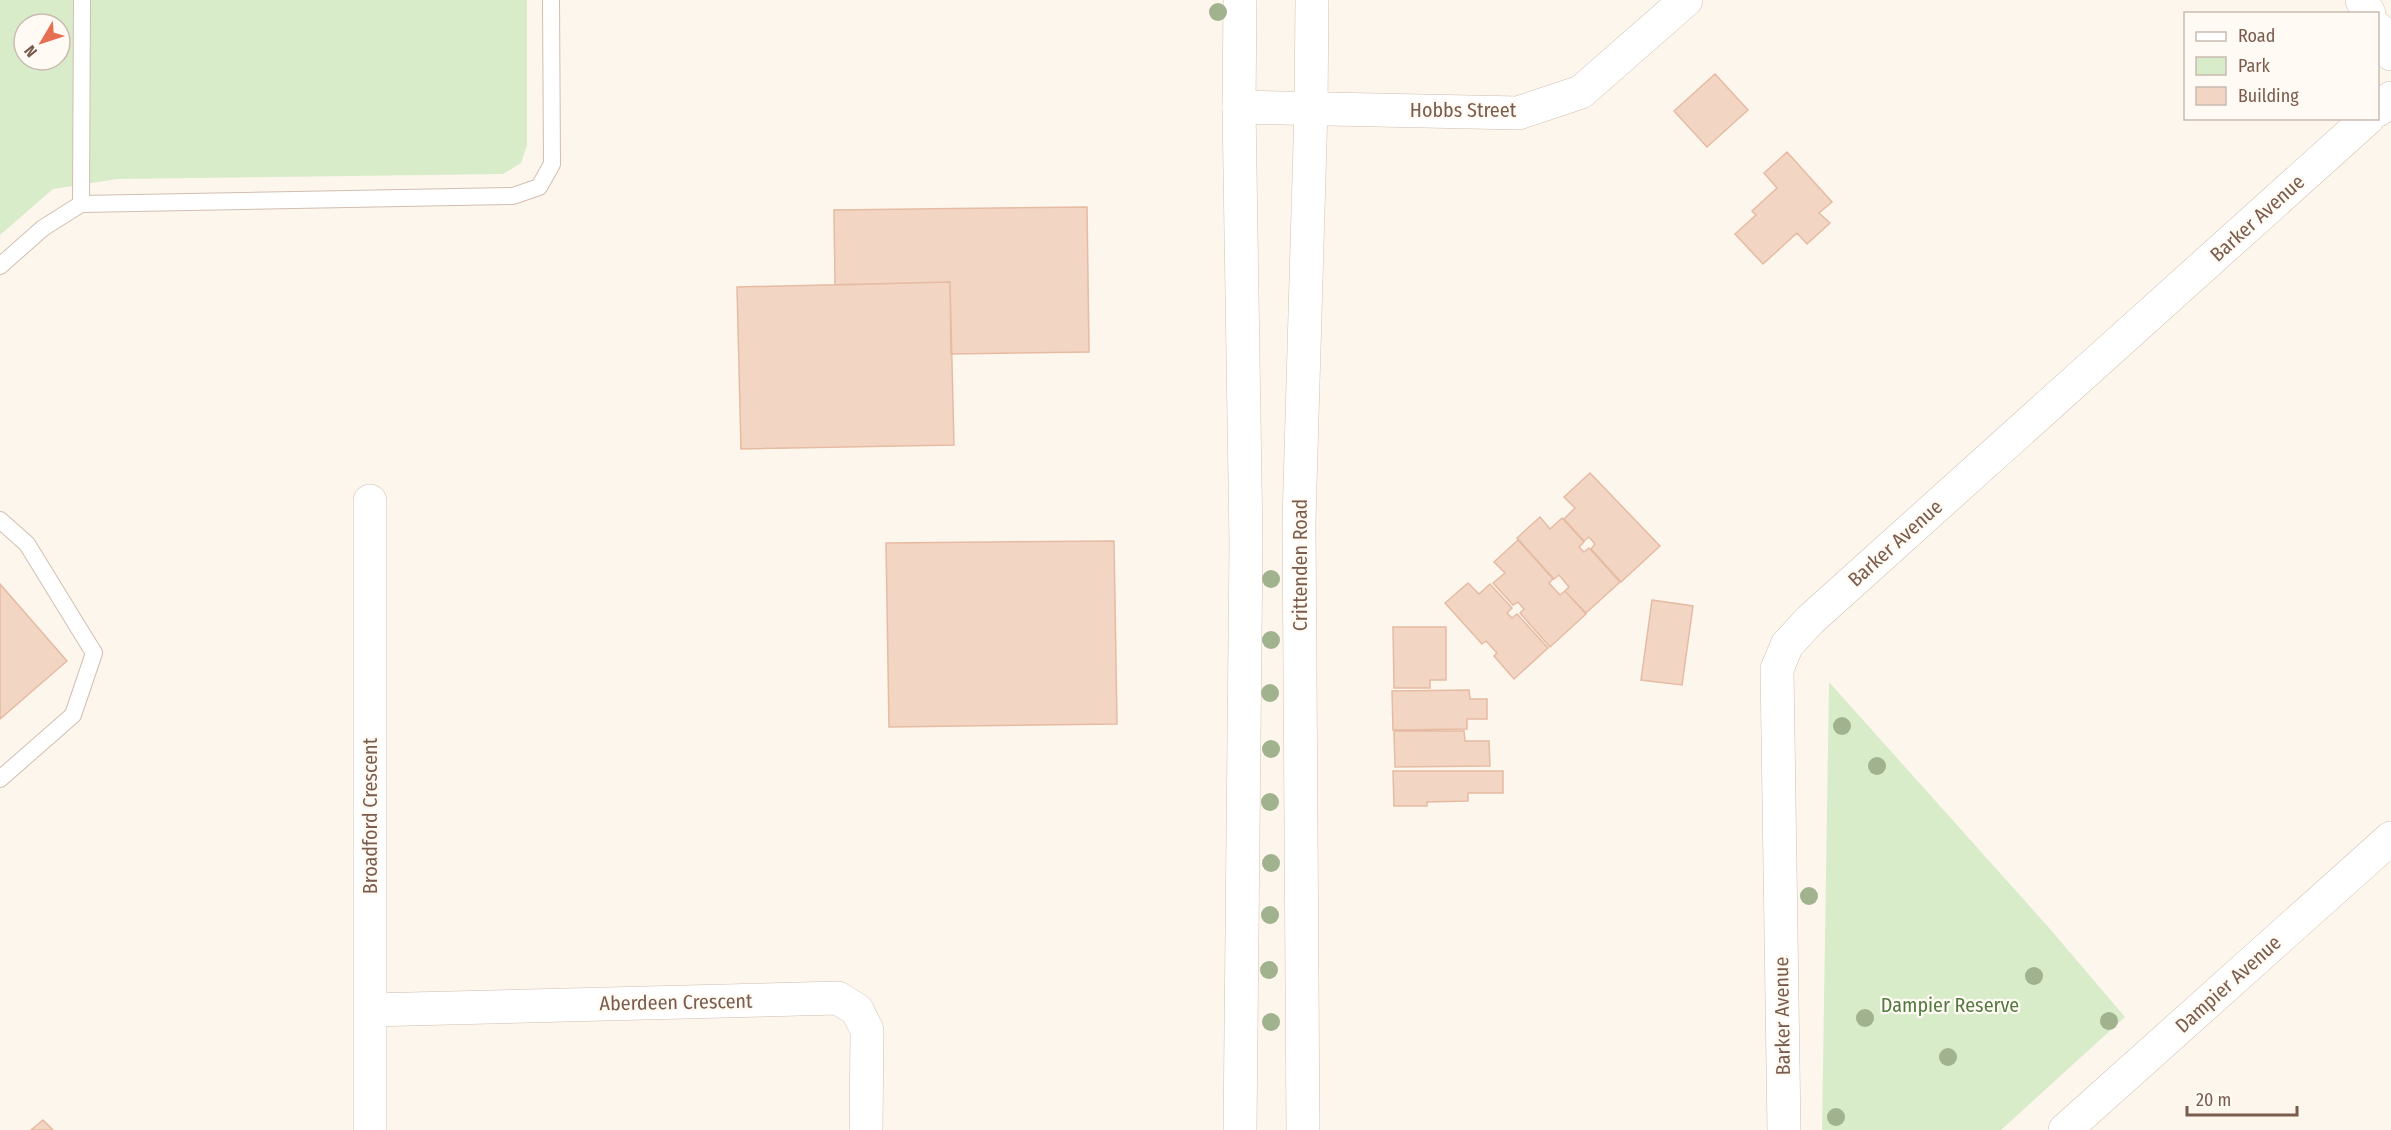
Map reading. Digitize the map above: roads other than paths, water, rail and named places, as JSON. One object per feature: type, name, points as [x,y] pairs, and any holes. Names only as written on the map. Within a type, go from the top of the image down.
[{"type":"street","points":[[1239,1130],[1246,543],[1239,107],[1240,0]]},
{"type":"street","name":"Crittenden Road","points":[[1303,1130],[1299,521],[1312,0]]},
{"type":"street","name":"Hobbs Street","points":[[1239,107],[1518,113],[1581,92],[1686,0]]},
{"type":"street","points":[[2379,31],[2391,54]]},
{"type":"street","points":[[2379,109],[2391,98]]},
{"type":"street","name":"Barker Avenue","points":[[1784,1130],[1777,669],[1787,645],[1810,620],[2366,120]]},
{"type":"street","name":"Broadford Crescent","points":[[370,501],[370,1130]]},
{"type":"street","name":"Dampier Avenue","points":[[2065,1130],[2391,838]]},
{"type":"street","name":"Aberdeen Crescent","points":[[370,1010],[838,998],[857,1010],[867,1030],[866,1130]]},
{"type":"lane","points":[[81,204],[82,0]]},
{"type":"lane","points":[[0,266],[43,228],[81,204],[513,196],[539,187],[552,164],[551,0]]},
{"type":"lane","points":[[0,520],[27,544],[94,653],[74,715],[0,779]]},
{"type":"park label","name":"Dampier Reserve","points":[[1950,1005]]}]
